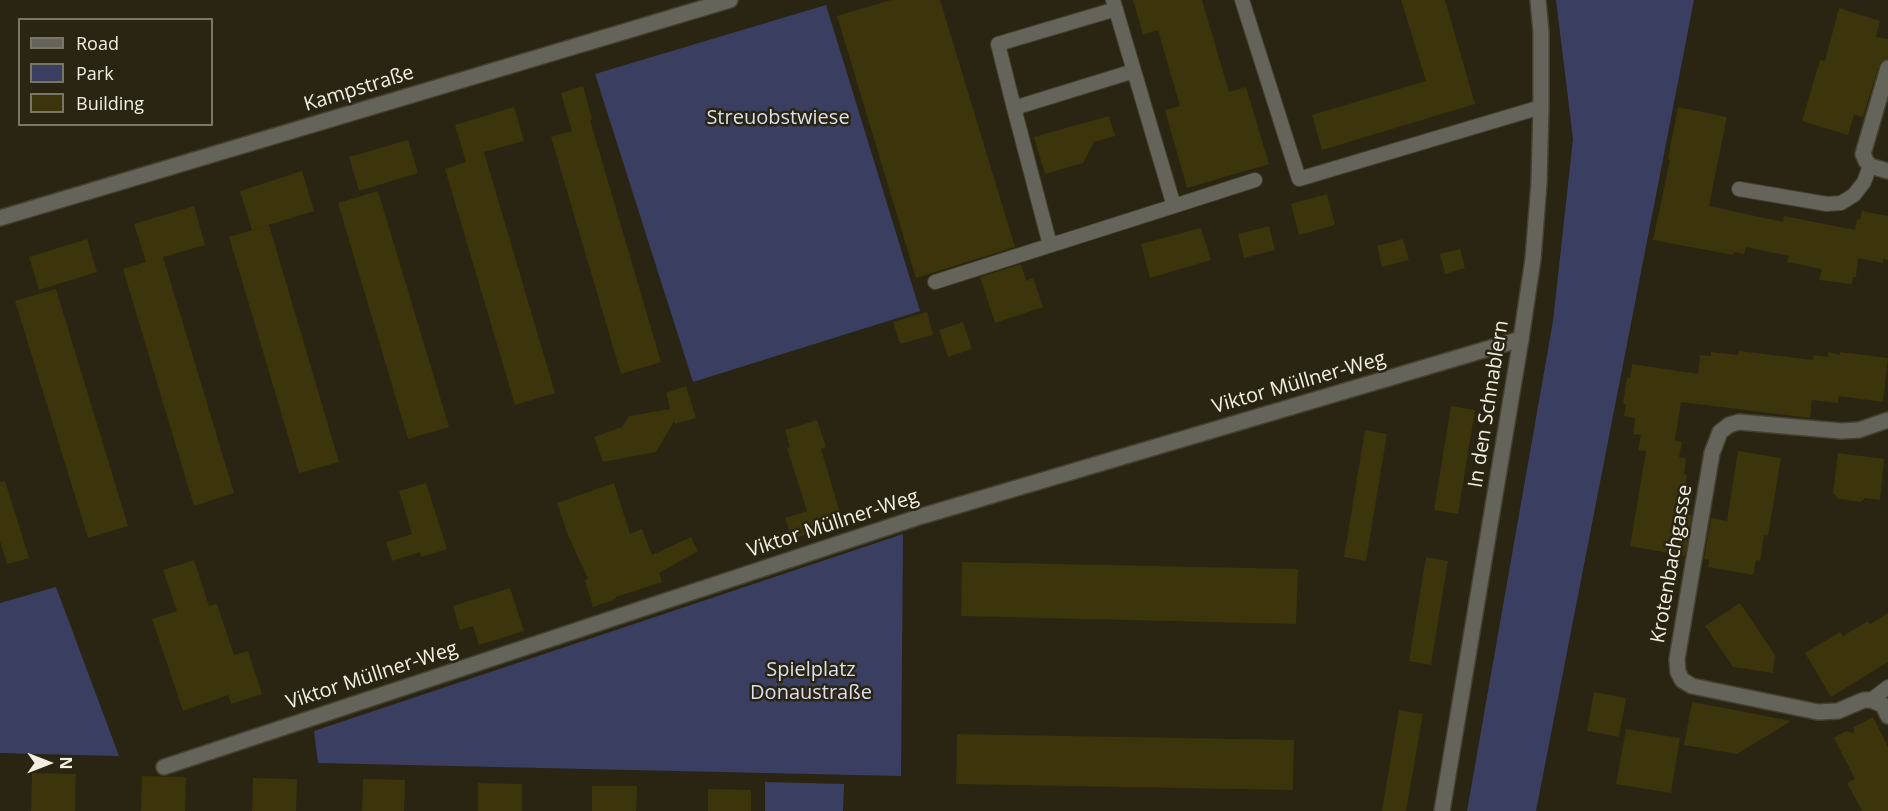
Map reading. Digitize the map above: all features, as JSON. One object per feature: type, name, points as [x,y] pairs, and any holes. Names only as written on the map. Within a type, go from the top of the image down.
[{"type":"street","name":"Kampstraße","points":[[0,218],[730,0]]},
{"type":"street","name":"In den Schnablern","points":[[1442,811],[1533,259],[1539,183],[1541,107],[1541,32],[1538,0]]},
{"type":"street","points":[[1888,68],[1863,154],[1870,166],[1888,171]]},
{"type":"street","name":"Viktor Müllner-Weg","points":[[164,767],[922,516],[1521,339]]},
{"type":"street","name":"Krotenbachgasse","points":[[1871,700],[1864,700],[1838,711],[1818,712],[1703,688],[1687,684],[1682,680],[1678,672],[1677,659],[1712,453],[1720,432],[1729,425],[1739,422],[1841,431],[1859,430],[1888,420]]},
{"type":"street","points":[[1871,700],[1883,705],[1888,716]]},
{"type":"lane","points":[[1242,0],[1299,178],[1541,107]]},
{"type":"lane","points":[[1050,246],[998,44],[1114,5],[1174,206]]},
{"type":"lane","points":[[1014,108],[1134,71]]},
{"type":"lane","points":[[1739,189],[1827,204],[1841,203],[1854,195],[1864,182],[1870,166]]},
{"type":"lane","points":[[935,282],[1255,180]]},
{"type":"lane","name":"Krotenbachgasse","points":[[1871,700],[1888,687]]},
{"type":"green space","points":[[1556,0],[1694,0],[1536,811],[1467,811],[1553,321],[1573,139]]},
{"type":"green space","name":"Streuobstwiese","points":[[826,5],[920,311],[693,382],[595,74]]},
{"type":"green space","name":"Spielplatz Donaustraße","points":[[903,534],[901,776],[318,763],[314,731]]},
{"type":"green space","points":[[56,587],[119,756],[0,753],[0,603]]},
{"type":"green space","points":[[765,782],[844,784],[843,811],[765,811]]},
{"type":"building","points":[[891,0],[940,0],[1015,247],[916,278],[837,16]]},
{"type":"building","points":[[1133,0],[1202,0],[1229,92],[1246,87],[1269,164],[1187,188],[1165,110],[1180,106],[1158,30],[1143,35]]},
{"type":"building","points":[[1401,0],[1445,0],[1475,104],[1322,150],[1312,115],[1426,81]]},
{"type":"building","points":[[1839,8],[1880,21],[1876,37],[1888,39],[1888,58],[1879,65],[1863,117],[1854,115],[1848,135],[1802,121],[1820,60],[1825,61]]},
{"type":"building","points":[[583,86],[592,119],[590,120],[661,362],[621,374],[551,137],[572,131],[561,93]]},
{"type":"building","points":[[514,107],[524,141],[484,152],[555,393],[515,405],[445,169],[466,162],[455,125]]},
{"type":"building","points":[[1678,107],[1727,117],[1709,206],[1783,222],[1784,216],[1855,230],[1857,219],[1860,220],[1862,211],[1888,216],[1888,260],[1883,259],[1883,263],[1858,258],[1856,277],[1853,277],[1852,284],[1819,280],[1822,269],[1787,262],[1789,256],[1746,247],[1744,254],[1733,252],[1733,255],[1653,240],[1670,160],[1668,159]]},
{"type":"building","points":[[1109,116],[1115,136],[1094,142],[1083,163],[1045,174],[1034,137]]},
{"type":"building","points":[[408,140],[418,173],[359,191],[349,157]]},
{"type":"building","points":[[302,171],[314,211],[252,230],[240,191]]},
{"type":"building","points":[[378,191],[449,427],[408,439],[338,203]]},
{"type":"building","points":[[1327,194],[1335,225],[1299,235],[1291,204]]},
{"type":"building","points":[[194,206],[205,245],[163,257],[234,493],[194,506],[123,269],[146,262],[134,224]]},
{"type":"building","points":[[269,225],[339,462],[299,473],[229,237]]},
{"type":"building","points":[[1269,226],[1275,250],[1244,258],[1238,234]]},
{"type":"building","points":[[1201,228],[1211,260],[1150,278],[1141,244]]},
{"type":"building","points":[[87,239],[97,272],[39,290],[29,257]]},
{"type":"building","points":[[1403,239],[1409,260],[1382,267],[1377,246]]},
{"type":"building","points":[[1460,249],[1465,268],[1445,274],[1440,254]]},
{"type":"building","points":[[1021,264],[1026,281],[1033,278],[1043,307],[995,323],[980,277]]},
{"type":"building","points":[[56,289],[128,526],[88,538],[15,301]]},
{"type":"building","points":[[927,312],[933,335],[900,344],[893,322]]},
{"type":"building","points":[[963,322],[972,349],[948,357],[939,330]]},
{"type":"building","points":[[1739,351],[1813,360],[1814,355],[1828,357],[1828,352],[1888,358],[1883,402],[1839,396],[1838,403],[1812,400],[1810,418],[1681,402],[1675,440],[1682,442],[1679,457],[1686,459],[1684,474],[1687,475],[1680,513],[1692,515],[1685,556],[1630,546],[1646,451],[1638,450],[1641,435],[1633,434],[1635,418],[1624,416],[1626,404],[1623,404],[1627,378],[1630,378],[1632,364],[1698,374],[1700,355],[1711,356],[1711,352],[1738,355]]},
{"type":"building","points":[[686,386],[696,418],[675,424],[674,421],[656,452],[603,462],[594,437],[622,427],[629,416],[670,409],[666,393]]},
{"type":"building","points":[[1451,406],[1475,410],[1458,514],[1434,510]]},
{"type":"building","points":[[817,420],[826,447],[821,449],[841,516],[813,526],[815,532],[792,539],[785,518],[807,511],[787,448],[790,447],[785,430]]},
{"type":"building","points":[[1365,430],[1387,434],[1366,561],[1344,557]]},
{"type":"building","points":[[1738,451],[1781,458],[1768,536],[1764,535],[1760,561],[1756,560],[1753,575],[1708,567],[1709,560],[1704,559],[1711,518],[1727,521]]},
{"type":"building","points":[[1838,453],[1884,459],[1880,500],[1865,498],[1861,502],[1839,499],[1833,493]]},
{"type":"building","points":[[5,481],[29,558],[7,564],[0,541],[0,482]]},
{"type":"building","points":[[426,483],[447,549],[421,557],[420,552],[392,561],[386,542],[412,534],[399,491]]},
{"type":"building","points":[[614,483],[630,534],[642,529],[652,555],[691,537],[698,551],[659,573],[662,582],[593,607],[585,580],[588,579],[568,535],[557,503]]},
{"type":"building","points":[[1426,557],[1448,561],[1431,665],[1409,661]]},
{"type":"building","points":[[194,560],[209,606],[217,604],[234,655],[248,651],[262,694],[231,704],[228,695],[183,711],[152,619],[177,611],[163,570]]},
{"type":"building","points":[[962,562],[1298,569],[1296,624],[961,616]]},
{"type":"building","points":[[510,588],[524,631],[479,645],[473,626],[460,630],[453,606]]},
{"type":"building","points":[[1740,603],[1775,655],[1773,673],[1733,667],[1705,626]]},
{"type":"building","points":[[1888,613],[1888,662],[1831,697],[1805,653],[1840,632],[1843,636],[1868,621],[1870,624]]},
{"type":"building","points":[[1594,692],[1626,698],[1619,737],[1587,731]]},
{"type":"building","points":[[1692,702],[1791,721],[1737,754],[1684,745]]},
{"type":"building","points":[[1399,710],[1423,714],[1406,811],[1382,811]]},
{"type":"building","points":[[1873,717],[1888,747],[1888,811],[1862,811],[1847,783],[1855,779],[1834,738],[1846,731],[1854,733],[1854,727]]},
{"type":"building","points":[[1626,729],[1680,738],[1671,793],[1616,784]]},
{"type":"building","points":[[957,734],[1294,740],[1293,790],[956,784]]},
{"type":"building","points":[[32,773],[76,774],[75,811],[31,811]]},
{"type":"building","points":[[142,776],[186,777],[185,811],[141,811]]},
{"type":"building","points":[[253,778],[297,779],[296,811],[252,811]]},
{"type":"building","points":[[363,779],[405,780],[404,811],[362,811]]},
{"type":"building","points":[[478,783],[522,784],[522,811],[478,811]]},
{"type":"building","points":[[592,786],[637,786],[636,811],[592,811]]},
{"type":"building","points":[[708,789],[751,790],[751,811],[708,811]]}]
